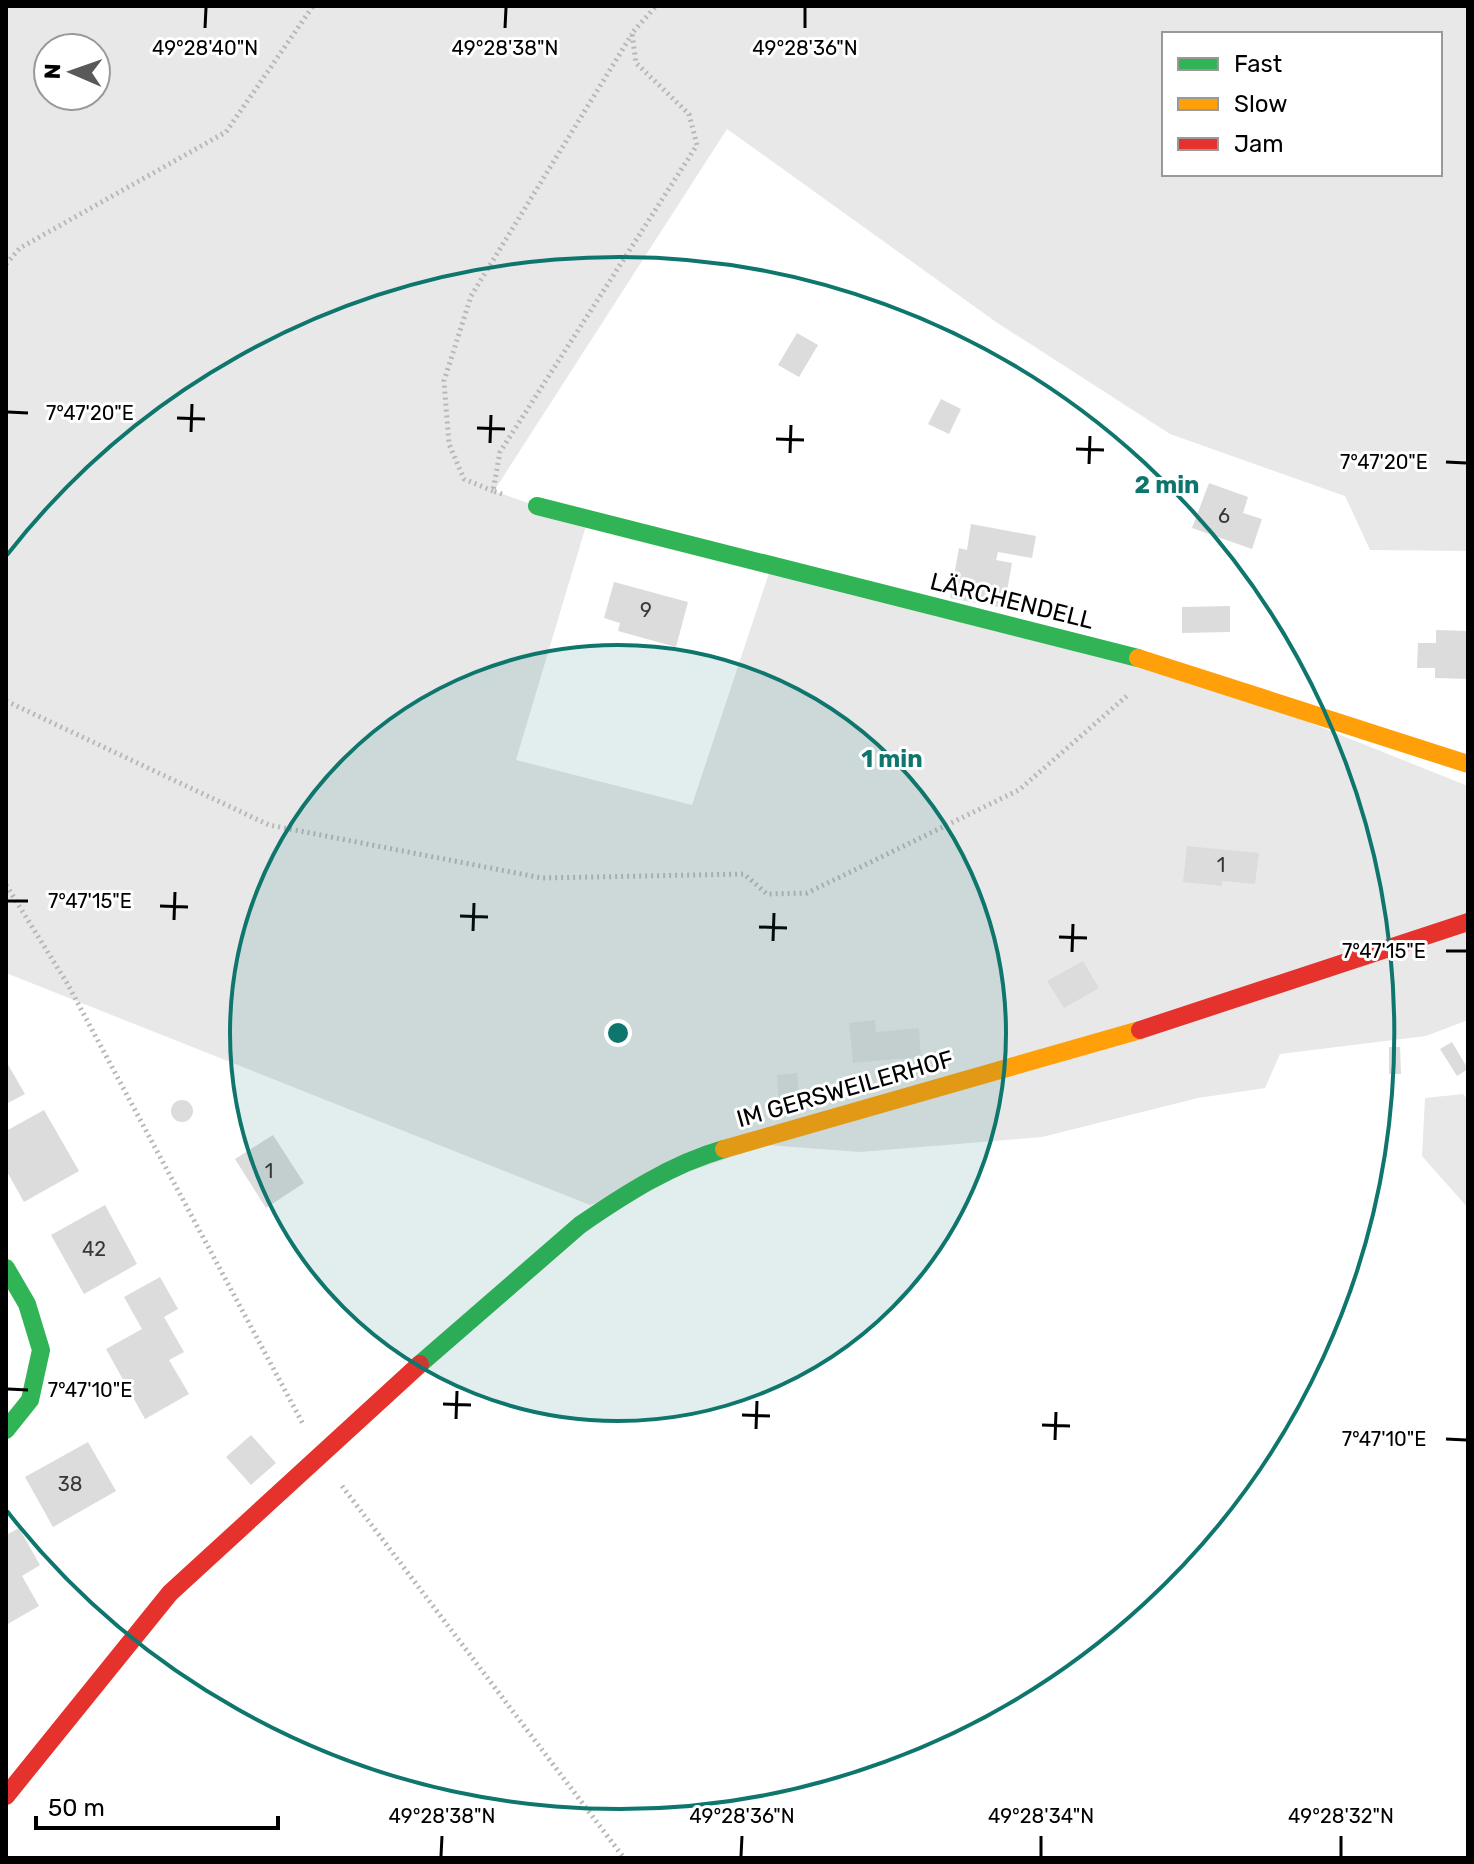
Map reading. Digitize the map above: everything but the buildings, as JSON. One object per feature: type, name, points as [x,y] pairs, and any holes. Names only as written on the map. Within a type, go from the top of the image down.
[{"type":"street","name":"LÄRCHENDELL","points":[[537,506],[1163,664],[1468,764]]},
{"type":"street","name":"IM GERSWEILERHOF","points":[[6,1796],[170,1593],[435,1350],[580,1225],[609,1205],[690,1159],[1117,1037],[1468,922]]},
{"type":"street","points":[[6,1268],[27,1304],[41,1350],[30,1400],[6,1430]]},
{"type":"path","points":[[6,264],[20,248],[226,132],[313,6]]},
{"type":"path","points":[[537,506],[464,479],[449,444],[444,381],[471,296],[632,33],[656,6]]},
{"type":"path","points":[[493,491],[500,452],[697,145],[689,114],[636,63],[632,33]]},
{"type":"path","points":[[6,701],[269,825],[542,878],[744,874],[767,894],[807,893],[1019,790],[1163,664]]},
{"type":"path","points":[[6,885],[67,983],[320,1457],[624,1858]]},
{"type":"shaded area","points":[[6,6],[1468,6],[1468,551],[1370,550],[1345,496],[1170,434],[996,322],[727,129],[494,491],[588,519],[516,760],[692,805],[772,564],[1163,664],[1468,786],[1468,1020],[1426,1036],[1280,1054],[1265,1088],[1198,1098],[1042,1137],[860,1152],[767,1145],[590,1205],[6,973]]},
{"type":"shaded area","points":[[1463,1094],[1468,1100],[1468,1208],[1422,1156],[1425,1098]]},
{"type":"traffic: fast","points":[[537,506],[1138,658]]},
{"type":"traffic: fast","points":[[420,1364],[580,1225],[649,1181],[724,1149]]},
{"type":"traffic: fast","points":[[6,1268],[27,1304],[41,1350],[30,1400],[6,1430]]},
{"type":"traffic: slow","points":[[1138,658],[1468,764]]},
{"type":"traffic: slow","points":[[724,1149],[1140,1030]]},
{"type":"traffic: jam","points":[[1140,1030],[1468,922]]},
{"type":"traffic: jam","points":[[6,1796],[170,1593],[420,1364]]}]
